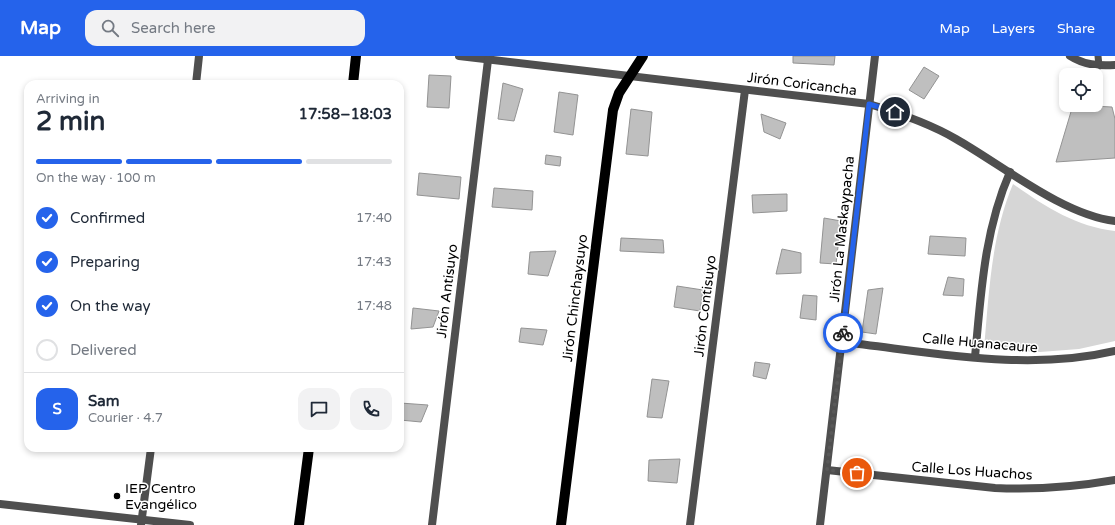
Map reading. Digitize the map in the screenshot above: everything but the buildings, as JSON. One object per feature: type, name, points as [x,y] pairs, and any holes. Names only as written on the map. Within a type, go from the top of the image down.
[{"type":"main road","points":[[353,80],[356,56]]},
{"type":"main road","name":"Jirón Chinchaysuyo","points":[[561,525],[613,110],[619,93],[643,56]]},
{"type":"main road","points":[[299,525],[308,452]]},
{"type":"street","points":[[196,80],[199,56]]},
{"type":"street","name":"Jirón Coricancha","points":[[459,56],[628,77],[869,104],[908,116],[956,138],[1035,188],[1090,215],[1115,221]]},
{"type":"street","name":"Jirón La Maskaypacha","points":[[820,525],[874,56]]},
{"type":"street","points":[[1070,56],[1080,63],[1099,66],[1115,65]]},
{"type":"street","name":"Jirón Antisuyo","points":[[432,525],[488,60]]},
{"type":"street","name":"Jirón Contisuyo","points":[[690,525],[745,90]]},
{"type":"street","points":[[975,357],[984,273],[991,228],[1000,196],[1010,172]]},
{"type":"street","name":"Calle Huanacaure","points":[[842,342],[975,357],[1036,361],[1062,360],[1091,356],[1115,350]]},
{"type":"street","points":[[142,522],[151,452]]},
{"type":"street","name":"Calle Los Huachos","points":[[827,470],[1016,489],[1080,486],[1115,480]]},
{"type":"street","points":[[0,504],[142,522],[190,525]]},
{"type":"lane","points":[[1098,56],[1099,66]]},
{"type":"shaded area","points":[[1013,184],[1037,200],[1074,220],[1101,229],[1115,231],[1115,341],[1079,349],[1040,352],[984,349],[995,245]]},
{"type":"way so far","points":[[843,333],[827,470],[857,473]]},
{"type":"place","name":"IEP Centro Evangélico","points":[[117,496]]},
{"type":"route","points":[[843,333],[869,104],[895,112]]}]
